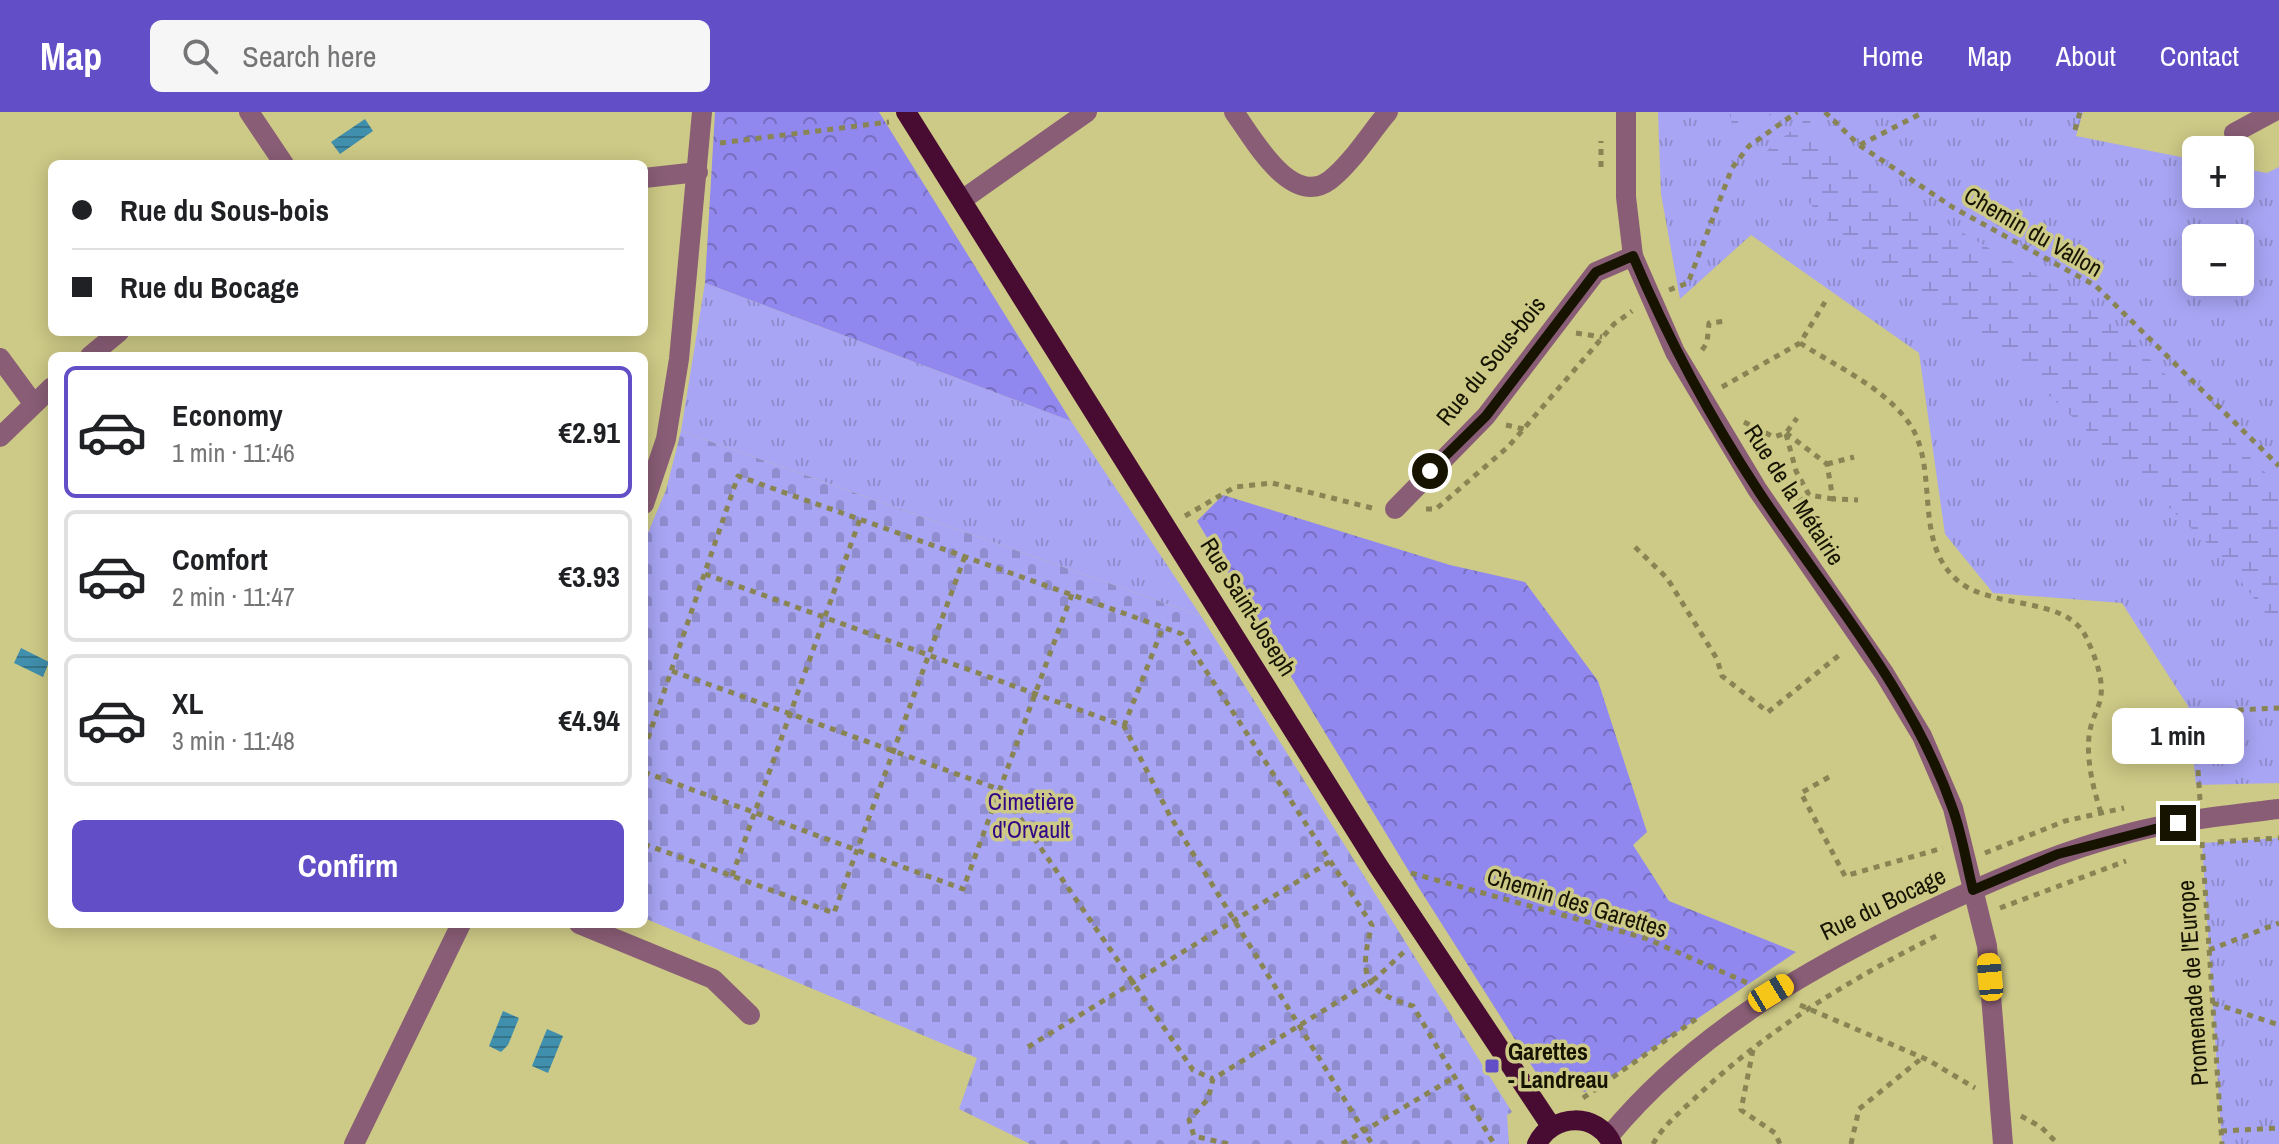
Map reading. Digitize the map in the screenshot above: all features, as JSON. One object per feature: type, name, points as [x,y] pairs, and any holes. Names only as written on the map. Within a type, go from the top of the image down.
[{"type":"main road","name":"Rue Saint-Joseph","points":[[899,117],[962,200],[1377,864],[1551,1126]]},
{"type":"main road","points":[[1537,1144],[1551,1126],[1565,1120],[1583,1120],[1610,1140]]},
{"type":"street","points":[[249,112],[281,160]]},
{"type":"street","points":[[648,492],[666,439],[673,399],[702,112]]},
{"type":"street","points":[[962,200],[1087,112]]},
{"type":"street","points":[[1234,112],[1265,154],[1292,183],[1307,188],[1329,181],[1388,112]]},
{"type":"street","name":"Rue de la Métairie","points":[[1626,112],[1626,197],[1633,256],[1675,352],[1757,489],[1922,736],[1953,808],[1981,915],[2003,1144]]},
{"type":"street","points":[[2234,133],[2273,112]]},
{"type":"street","points":[[648,178],[698,172]]},
{"type":"street","name":"Rue du Sous-bois","points":[[1395,509],[1486,416],[1596,272],[1633,256]]},
{"type":"street","points":[[95,352],[114,336]]},
{"type":"street","points":[[0,358],[33,403]]},
{"type":"street","points":[[0,437],[48,390]]},
{"type":"street","name":"Rue du Bocage","points":[[1610,1140],[1678,1062],[1771,993],[1834,956],[1973,890],[2058,854],[2132,832],[2201,818],[2279,809]]},
{"type":"street","points":[[354,1144],[459,928]]},
{"type":"street","points":[[589,928],[713,979],[750,1015]]},
{"type":"path","name":"Chemin du Vallon","points":[[1825,112],[1859,145],[1954,208],[2096,286],[2279,466]]},
{"type":"path","points":[[1859,145],[1924,112]]},
{"type":"path","points":[[2075,130],[2080,112]]},
{"type":"path","points":[[699,145],[899,117]]},
{"type":"path","points":[[1722,387],[1800,343],[1825,302]]},
{"type":"path","points":[[1702,350],[1707,343],[1709,323],[1728,321]]},
{"type":"path","points":[[1800,343],[1884,396],[1910,425],[1920,445],[1932,530],[1941,557],[1956,580],[1977,592],[2057,611],[2085,634],[2102,684],[2089,741],[2093,783],[2101,813]]},
{"type":"path","points":[[1740,420],[1774,437],[1786,433],[1797,418]]},
{"type":"path","points":[[1786,433],[1827,464],[1833,499]]},
{"type":"path","points":[[1786,433],[1796,471],[1809,495]]},
{"type":"path","points":[[1827,464],[1854,457]]},
{"type":"path","points":[[648,739],[738,476],[1182,634],[1372,925],[1364,955],[1370,982],[1383,997],[1413,1006],[1494,1144]]},
{"type":"path","points":[[1799,502],[1809,495],[1858,500]]},
{"type":"path","points":[[732,876],[860,519]]},
{"type":"path","points":[[1635,547],[1667,578],[1717,659],[1722,676],[1768,712],[1860,639]]},
{"type":"path","points":[[648,845],[834,913],[965,556]]},
{"type":"path","points":[[705,574],[930,653],[1124,726],[1170,816],[1372,1144]]},
{"type":"path","points":[[648,773],[963,889],[1072,594]]},
{"type":"path","points":[[1124,726],[1163,627]]},
{"type":"path","points":[[672,671],[1001,790],[1193,1070],[1213,1079]]},
{"type":"path","name":"Promenade de l'Europe","points":[[2222,1144],[2194,712],[2279,708]]},
{"type":"path","points":[[1829,777],[1801,793],[1845,876],[1943,848],[1946,860]]},
{"type":"path","points":[[2187,847],[2202,843],[2279,838]]},
{"type":"path","points":[[1981,915],[2140,856]]},
{"type":"path","points":[[1028,1047],[1331,861]]},
{"type":"path","name":"Chemin des Garettes","points":[[1377,864],[1645,938],[1922,1058],[2041,1127],[2058,1144]]},
{"type":"path","points":[[2209,950],[2279,923]]},
{"type":"path","points":[[1653,1144],[1659,1132],[1723,1071],[1808,1009],[1864,972],[1946,931]]},
{"type":"path","points":[[1190,1144],[1194,1136],[1189,1120],[1208,1099],[1213,1079],[1370,982],[1406,950]]},
{"type":"path","points":[[2213,1003],[2279,1025]]},
{"type":"path","points":[[1753,1049],[1741,1110],[1775,1133],[1780,1144]]},
{"type":"path","points":[[1851,1144],[1859,1109],[1922,1058]]},
{"type":"path","points":[[1342,1144],[1455,1077]]},
{"type":"path","points":[[2221,1131],[2279,1128]]},
{"type":"path","points":[[1194,1136],[1228,1144]]},
{"type":"green space","points":[[715,112],[879,112],[1071,421],[705,283]]},
{"type":"green space","points":[[1658,112],[2083,112],[2076,136],[2182,157],[2182,208],[2254,208],[2254,171],[2267,173],[2279,167],[2279,783],[2196,785],[2188,706],[2122,603],[1993,593],[1945,534],[1919,353],[1751,235],[1680,299],[1661,194]]},
{"type":"green space","points":[[1729,112],[1775,112],[1736,137]]},
{"type":"green space","points":[[1807,118],[1846,165],[2056,287],[2123,333],[2279,486],[2279,631],[2223,558],[2053,399],[1965,326],[1897,283],[1813,207],[1763,154]]},
{"type":"green space","points":[[705,283],[1071,421],[1201,616],[681,431]]},
{"type":"green space","name":"Cimetière d'Orvault","points":[[681,431],[1201,616],[1512,1112],[1507,1115],[1509,1144],[1030,1144],[959,1109],[977,1058],[648,920],[648,533],[666,490]]},
{"type":"green space","points":[[1223,495],[1450,565],[1525,582],[1598,681],[1647,832],[1633,845],[1669,901],[1796,952],[1599,1085],[1585,1092],[1542,1082],[1419,888],[1197,521]]},
{"type":"green space","points":[[2279,838],[2279,1144],[2222,1144],[2202,843]]},
{"type":"water","points":[[365,119],[373,131],[340,154],[331,142]]},
{"type":"water","points":[[21,648],[48,662],[48,664],[43,677],[14,663]]},
{"type":"water","points":[[503,1011],[519,1018],[508,1045],[501,1052],[489,1046]]},
{"type":"water","points":[[547,1029],[563,1036],[548,1073],[532,1066]]},
{"type":"place","name":"Garettes - Landreau","points":[[1492,1066]]},
{"type":"route","points":[[1430,471],[1486,416],[1596,272],[1633,256],[1675,352],[1711,416],[1805,561],[1884,673],[1922,736],[1953,808],[1973,890],[2058,854],[2132,832],[2178,823]]}]
